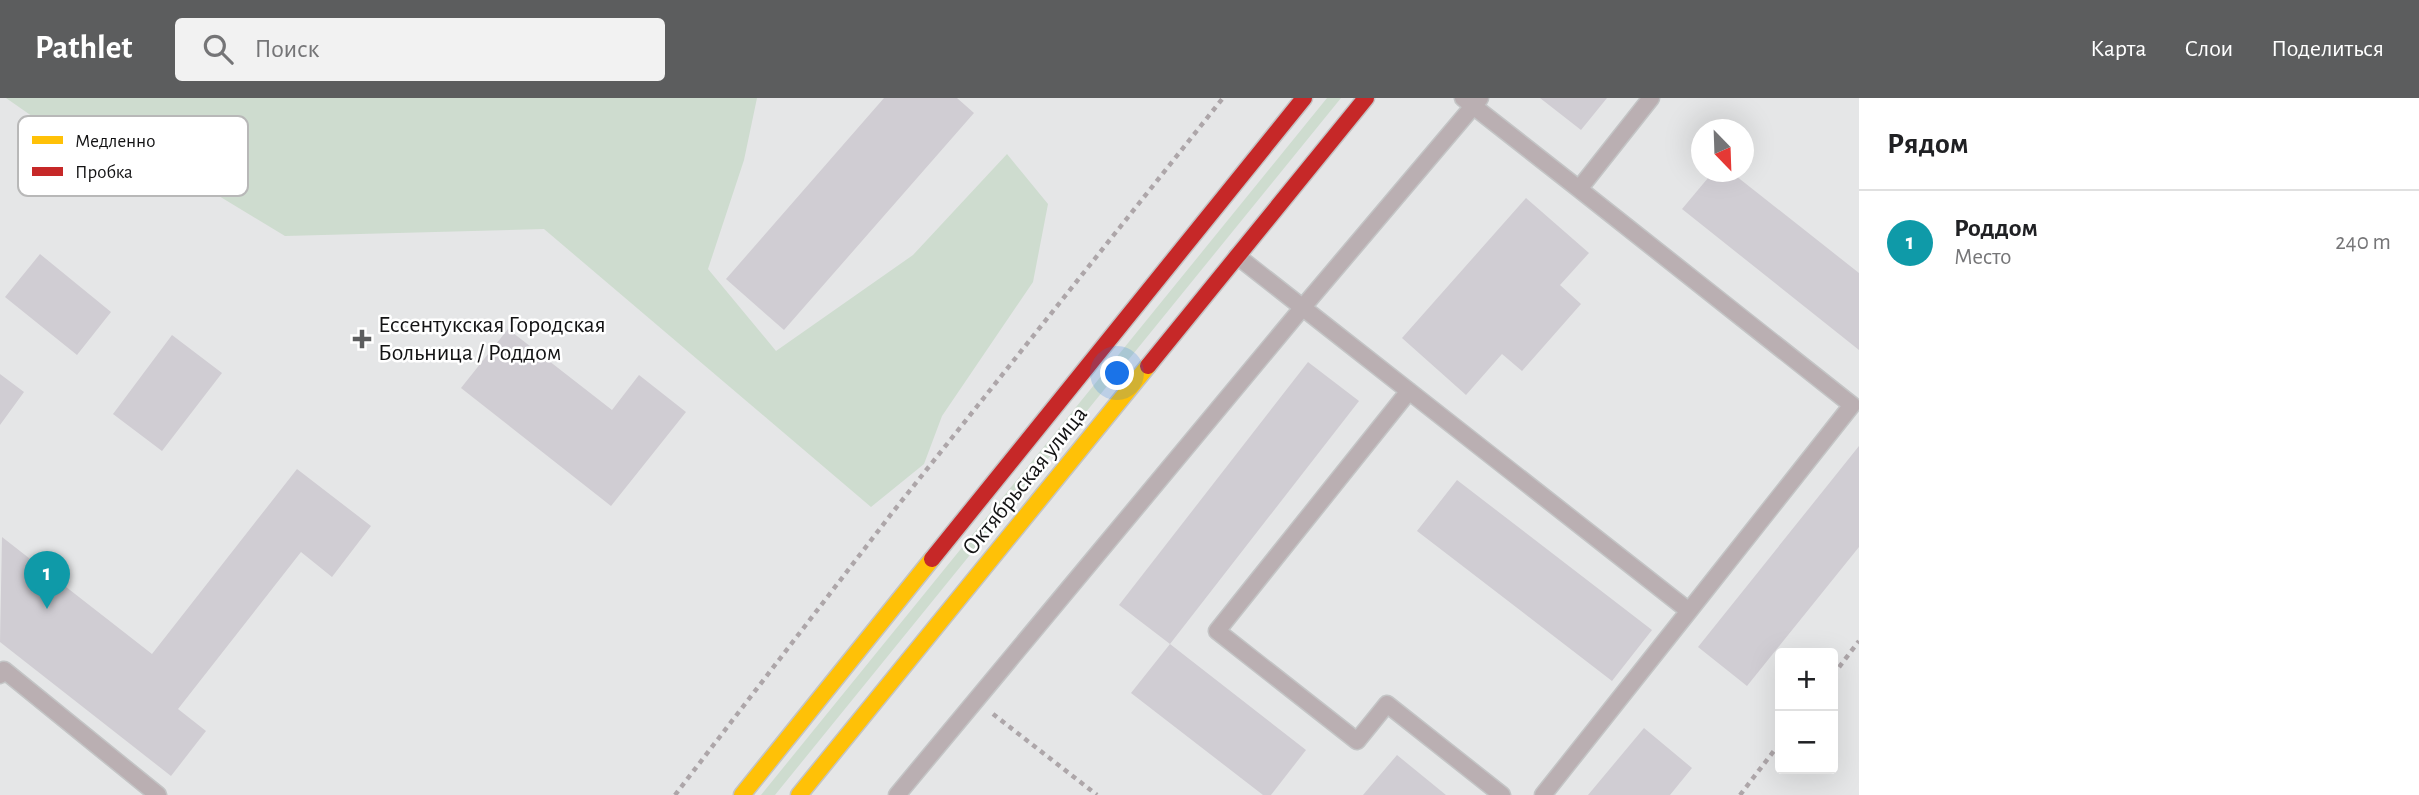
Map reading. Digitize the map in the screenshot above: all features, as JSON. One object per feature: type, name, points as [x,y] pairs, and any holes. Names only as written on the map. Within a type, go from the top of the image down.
[{"type":"main road","name":"Октябрьская улица","points":[[742,795],[1304,98]]},
{"type":"main road","name":"Октябрьская улица","points":[[799,795],[1366,98]]},
{"type":"lane","points":[[1578,189],[1651,98]]},
{"type":"lane","points":[[897,795],[1472,101],[1578,189],[1856,400],[1543,795]]},
{"type":"lane","points":[[1237,256],[1689,611]]},
{"type":"lane","points":[[1409,391],[1217,631],[1357,741],[1387,704],[1502,795]]},
{"type":"lane","points":[[1,670],[158,795]]},
{"type":"path","points":[[675,795],[901,502],[1223,98]]},
{"type":"path","points":[[1838,668],[1859,641]]},
{"type":"path","points":[[975,701],[1097,795]]},
{"type":"path","points":[[1741,795],[1775,750]]},
{"type":"green space","points":[[6,98],[757,98],[744,160],[708,269],[776,351],[913,255],[1007,154],[1048,204],[1033,282],[942,416],[924,464],[871,507],[544,229],[285,236],[219,196],[248,196],[248,116],[32,116]]},
{"type":"green space","points":[[1327,98],[1341,98],[775,795],[761,795]]},
{"type":"building","points":[[884,98],[957,98],[974,113],[784,330],[726,279]]},
{"type":"building","points":[[1540,98],[1607,98],[1581,130]]},
{"type":"building","points":[[1705,182],[1744,182],[1859,273],[1859,350],[1682,209]]},
{"type":"building","points":[[1526,198],[1589,253],[1560,285],[1581,304],[1522,371],[1502,354],[1466,395],[1402,338]]},
{"type":"building","points":[[40,254],[111,312],[77,355],[5,297]]},
{"type":"building","points":[[508,329],[612,410],[639,375],[686,412],[611,506],[461,388]]},
{"type":"building","points":[[172,335],[222,373],[162,451],[113,414]]},
{"type":"building","points":[[1308,362],[1359,401],[1170,644],[1119,605]]},
{"type":"building","points":[[0,374],[24,392],[0,425]]},
{"type":"building","points":[[1859,446],[1859,547],[1747,686],[1698,647]]},
{"type":"building","points":[[297,469],[371,526],[332,577],[301,552],[178,709],[206,731],[171,776],[0,642],[2,537],[152,654]]},
{"type":"building","points":[[1457,480],[1652,630],[1612,681],[1417,531]]},
{"type":"building","points":[[1170,644],[1306,750],[1271,795],[1263,795],[1131,693]]},
{"type":"building","points":[[1644,728],[1692,768],[1670,795],[1588,795]]},
{"type":"building","points":[[1397,755],[1446,795],[1363,795]]},
{"type":"traffic: slow","points":[[799,795],[1148,366]]},
{"type":"traffic: slow","points":[[742,795],[932,559]]},
{"type":"traffic: jam","points":[[932,559],[1304,98]]},
{"type":"traffic: jam","points":[[1148,366],[1366,98]]},
{"type":"place","name":"Ессентукская Городская Больница / Роддом","points":[[362,339]]},
{"type":"place","name":"Роддом","points":[[47,609]]}]
